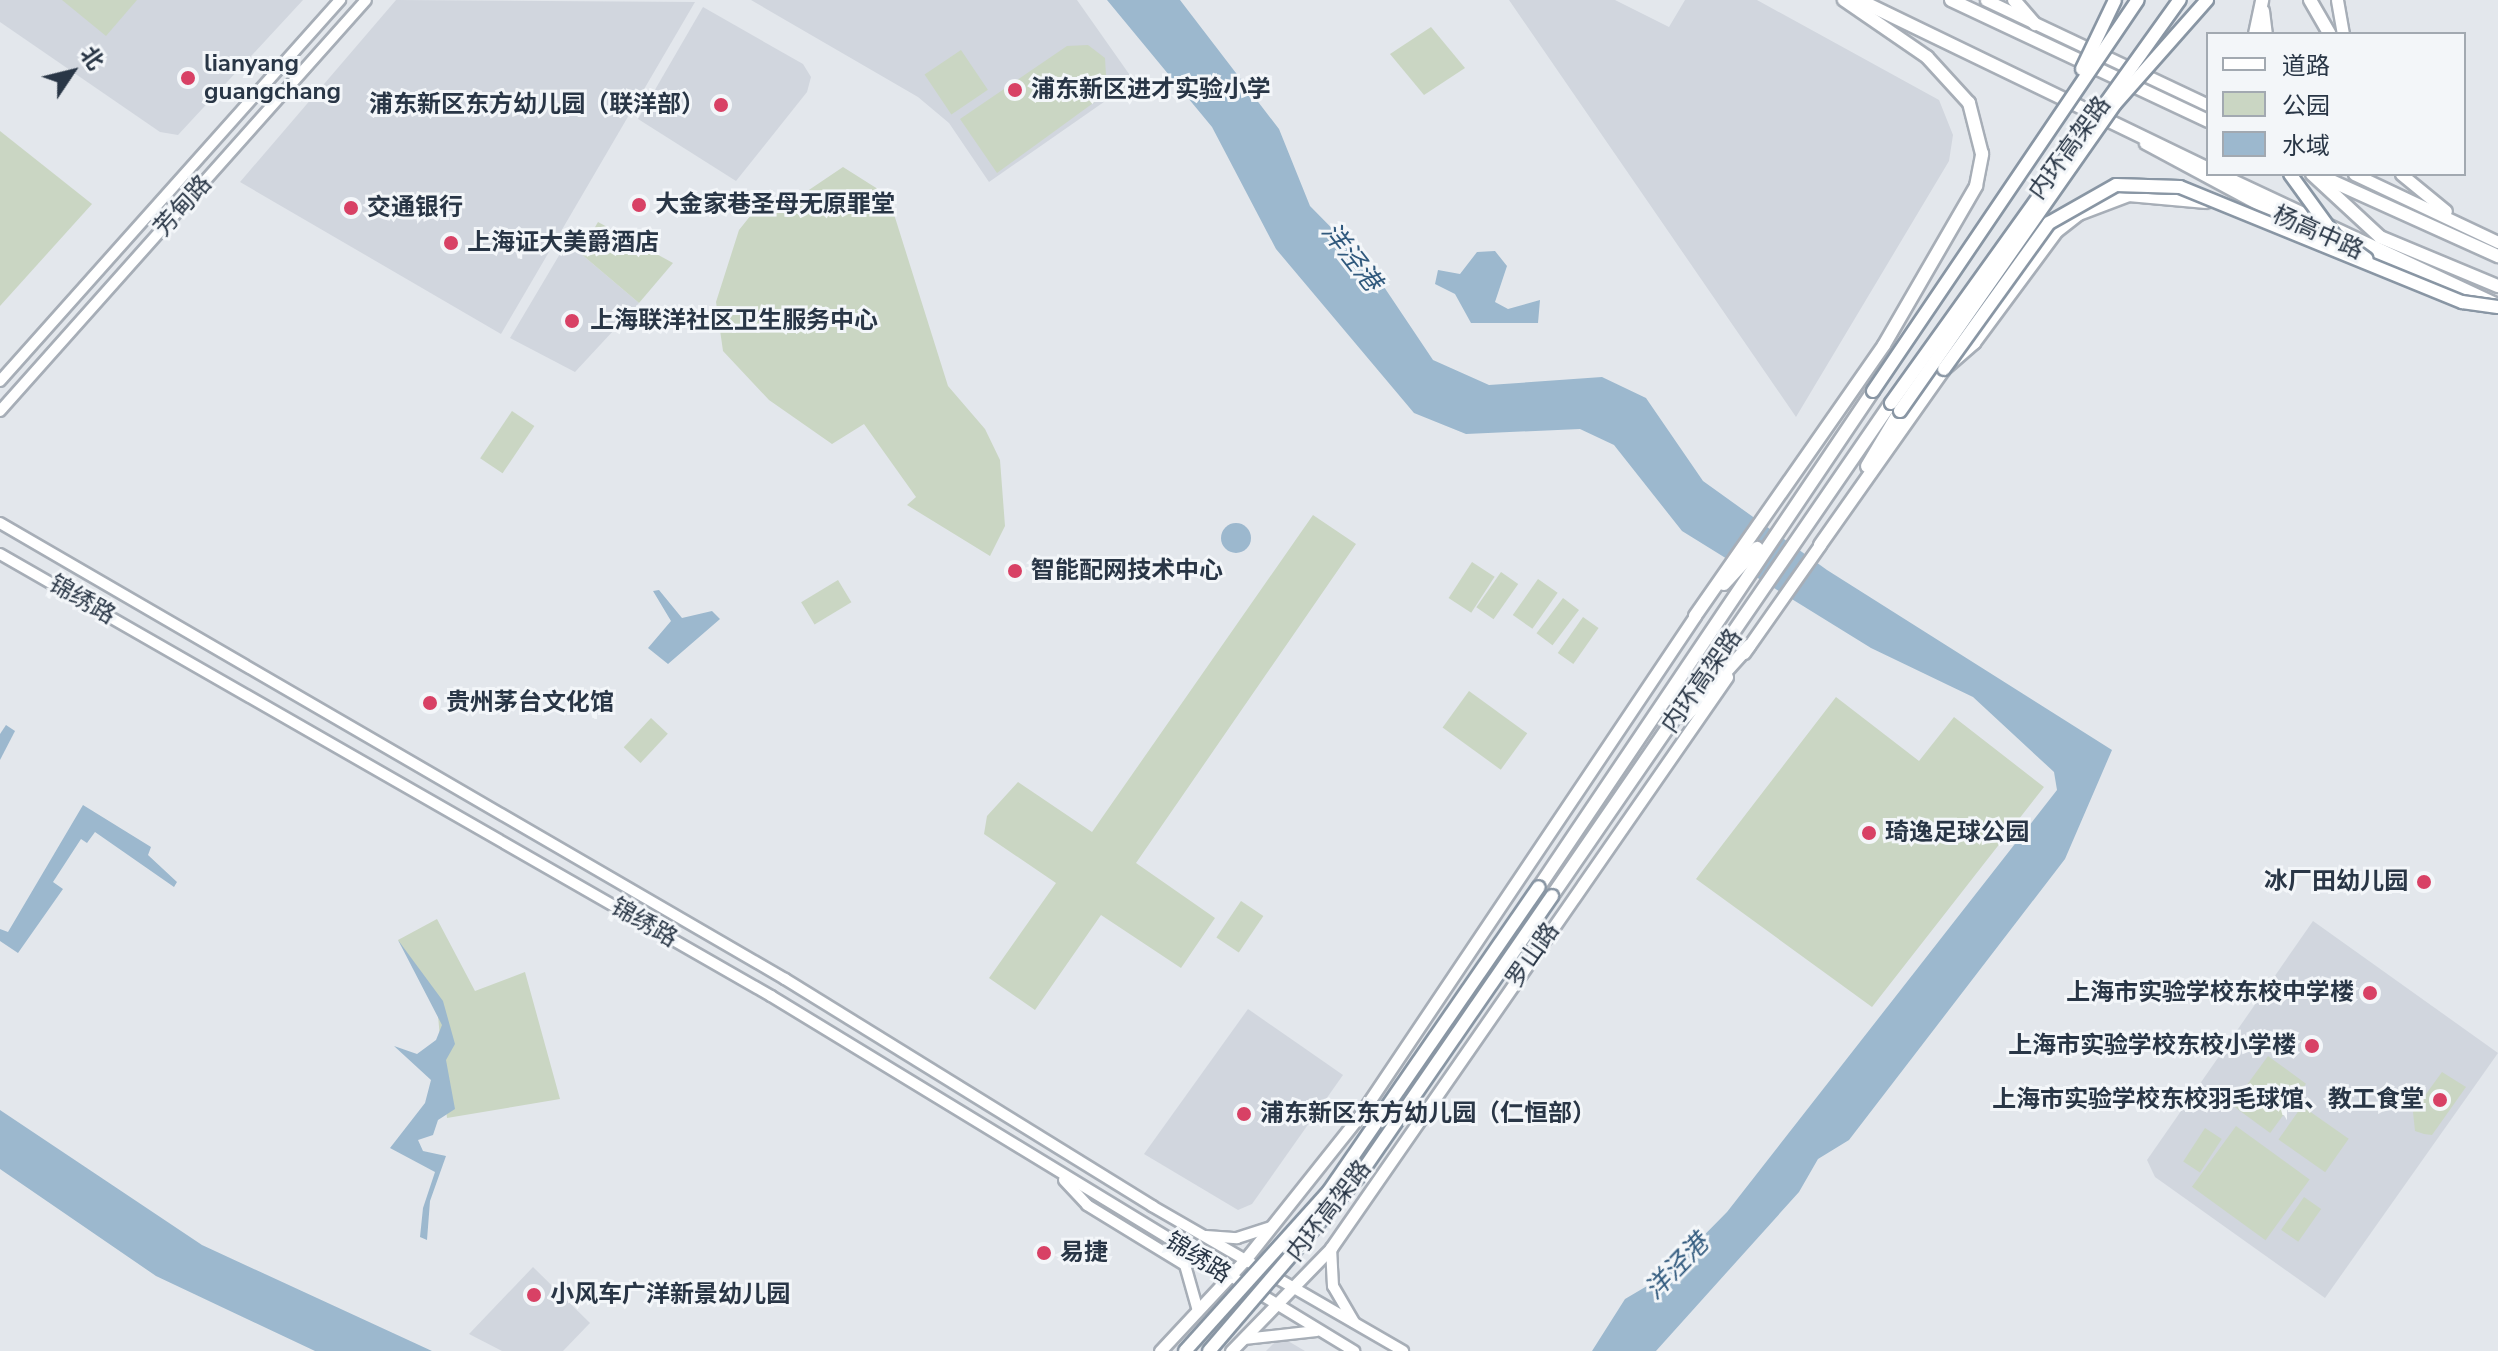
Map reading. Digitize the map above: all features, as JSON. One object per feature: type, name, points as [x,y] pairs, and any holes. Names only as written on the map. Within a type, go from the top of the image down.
[{"type":"highway","points":[[1695,616],[1884,345],[1961,221],[1982,154],[1969,103],[1950,78],[1844,0]]},
{"type":"highway","name":"杨高中路","points":[[1859,0],[2081,112],[2206,168]]},
{"type":"highway","points":[[1951,0],[2206,120]]},
{"type":"highway","points":[[2069,98],[2115,0]]},
{"type":"highway","name":"内环高架路","points":[[1185,1351],[1329,1191],[1539,887],[1784,519],[2138,0]]},
{"type":"highway","points":[[1820,545],[1901,410],[2148,61],[2201,0]]},
{"type":"highway","points":[[2188,16],[2207,0]]},
{"type":"highway","points":[[2255,32],[2262,0]]},
{"type":"highway","points":[[2262,0],[2266,32]]},
{"type":"highway","points":[[2310,0],[2329,32]]},
{"type":"highway","points":[[2017,4],[2035,24]]},
{"type":"highway","points":[[2148,61],[2176,5]]},
{"type":"highway","name":"内环高架路","points":[[1209,1351],[1359,1176],[1805,532],[1901,410],[2176,5]]},
{"type":"highway","name":"杨高中路","points":[[2222,176],[2498,307]]},
{"type":"highway","points":[[2291,176],[2335,236],[2385,272]]},
{"type":"highway","points":[[2316,176],[2380,237],[2498,286]]},
{"type":"highway","points":[[2318,176],[2498,256]]},
{"type":"highway","points":[[1944,369],[2049,223],[2116,185],[2180,187],[2462,302],[2498,307]]},
{"type":"highway","points":[[1901,410],[1944,369],[2079,214],[2129,195],[2162,194],[2314,233]]},
{"type":"highway","points":[[1695,616],[1784,519]]},
{"type":"highway","points":[[1653,752],[1749,646]]},
{"type":"main road","name":"芳甸路","points":[[0,381],[340,0]]},
{"type":"main road","name":"芳甸路","points":[[0,411],[366,0]]},
{"type":"main road","points":[[1986,0],[2206,104]]},
{"type":"main road","points":[[2337,0],[2343,32]]},
{"type":"main road","name":"杨高中路","points":[[2145,143],[2206,175]]},
{"type":"main road","name":"杨高中路","points":[[2207,176],[2314,233],[2498,307]]},
{"type":"main road","points":[[2358,176],[2498,242]]},
{"type":"main road","points":[[2403,176],[2426,197],[2498,242]]},
{"type":"main road","name":"锦绣路","points":[[0,523],[785,979],[1244,1261],[1403,1351]]},
{"type":"main road","name":"罗山路","points":[[1231,1351],[1296,1290],[1331,1248],[1820,545]]},
{"type":"main road","name":"锦绣路","points":[[0,554],[771,996],[1354,1351]]},
{"type":"main road","points":[[1160,1351],[1244,1261],[1360,1115],[1695,616]]},
{"type":"main road","points":[[1054,1169],[1087,1205],[1185,1265],[1198,1311]]},
{"type":"main road","points":[[1201,1235],[1237,1238],[1270,1227]]},
{"type":"main road","points":[[1331,1248],[1333,1286],[1355,1323]]},
{"type":"main road","points":[[1244,1339],[1284,1329],[1322,1332]]},
{"type":"shaded area","points":[[0,0],[303,0],[178,135],[160,132],[0,22]]},
{"type":"shaded area","points":[[396,0],[695,2],[501,334],[240,182]]},
{"type":"shaded area","name":"浦东新区进才实验小学","points":[[751,0],[1077,0],[1134,81],[989,182],[949,123],[918,97]]},
{"type":"shaded area","points":[[1509,0],[1615,0],[1669,27],[1685,0],[1757,0],[1939,100],[1953,135],[1949,161],[1796,417]]},
{"type":"shaded area","name":"浦东新区东方幼儿园（联洋部）","points":[[703,7],[803,64],[811,77],[807,92],[736,181],[638,119]]},
{"type":"shaded area","name":"上海联洋社区卫生服务中心","points":[[567,242],[639,303],[575,372],[510,338]]},
{"type":"shaded area","points":[[2313,921],[2498,1053],[2325,1298],[2155,1177],[2147,1160]]},
{"type":"shaded area","name":"浦东新区东方幼儿园（仁恒部）","points":[[1248,1009],[1343,1075],[1252,1204],[1238,1210],[1144,1154]]},
{"type":"shaded area","name":"小风车广洋新景幼儿园","points":[[533,1267],[590,1323],[563,1351],[502,1351],[469,1334]]},
{"type":"shaded area","points":[[1277,1340],[1288,1341],[1305,1351],[1266,1351]]},
{"type":"green space","points":[[62,0],[137,0],[106,36]]},
{"type":"green space","points":[[1431,27],[1465,68],[1424,95],[1390,54]]},
{"type":"green space","points":[[1088,45],[1105,58],[1107,93],[997,173],[960,119],[1067,46]]},
{"type":"green space","points":[[961,50],[988,90],[951,114],[925,75]]},
{"type":"green space","points":[[0,131],[92,204],[0,306]]},
{"type":"green space","points":[[843,167],[881,191],[893,211],[948,386],[985,429],[1000,460],[1005,526],[990,556],[907,505],[916,497],[864,424],[832,444],[769,400],[723,351],[716,302],[739,230],[751,215],[797,198]]},
{"type":"green space","points":[[598,222],[673,263],[639,303],[580,253]]},
{"type":"green space","points":[[512,411],[534,426],[503,473],[480,458]]},
{"type":"green space","points":[[1313,515],[1356,544],[1136,863],[1215,918],[1181,968],[1101,915],[1035,1010],[989,978],[1056,883],[984,834],[987,816],[1018,782],[1092,832]]},
{"type":"green space","points":[[1472,562],[1495,577],[1471,613],[1449,598]]},
{"type":"green space","points":[[1501,572],[1518,584],[1494,619],[1476,607]]},
{"type":"green space","points":[[1538,579],[1558,593],[1532,629],[1513,615]]},
{"type":"green space","points":[[838,580],[851,602],[815,624],[801,602]]},
{"type":"green space","points":[[1563,598],[1579,610],[1552,645],[1537,633]]},
{"type":"green space","points":[[1583,617],[1599,628],[1573,664],[1558,653]]},
{"type":"green space","points":[[1469,691],[1527,733],[1501,770],[1443,727]]},
{"type":"green space","name":"琦逸足球公园","points":[[1836,697],[1919,761],[1954,717],[2044,787],[1872,1007],[1696,879]]},
{"type":"green space","points":[[651,718],[668,734],[641,763],[624,747]]},
{"type":"green space","points":[[1241,901],[1263,916],[1239,953],[1216,937]]},
{"type":"green space","points":[[437,919],[475,991],[525,972],[560,1099],[447,1118],[437,1004],[398,940]]},
{"type":"green space","points":[[2268,1056],[2306,1084],[2270,1133],[2232,1105]]},
{"type":"green space","name":"上海市实验学校东校羽毛球馆、教工食堂","points":[[2442,1072],[2466,1087],[2432,1135],[2415,1131],[2413,1112]]},
{"type":"green space","points":[[2302,1106],[2349,1139],[2325,1172],[2278,1140]]},
{"type":"green space","points":[[2236,1126],[2310,1179],[2266,1240],[2192,1187]]},
{"type":"green space","points":[[2205,1128],[2222,1139],[2200,1172],[2183,1162]]},
{"type":"green space","points":[[2304,1197],[2321,1209],[2298,1242],[2281,1230]]},
{"type":"water","name":"洋泾港","points":[[1107,0],[1180,0],[1279,129],[1310,206],[1372,269],[1433,360],[1489,385],[1602,377],[1646,398],[1703,481],[1827,570],[2112,750],[2065,859],[1849,1140],[1818,1159],[1799,1192],[1656,1351],[1592,1351],[1625,1299],[1664,1276],[1727,1212],[2057,790],[2054,772],[1973,697],[1871,648],[1682,531],[1614,445],[1580,429],[1466,434],[1414,413],[1276,249],[1212,127]]},
{"type":"water","points":[[1495,251],[1507,266],[1495,302],[1508,309],[1540,300],[1538,323],[1471,323],[1455,294],[1435,284],[1438,270],[1460,274],[1477,252]]},
{"type":"water","points":[[1236,523],[1247,527],[1251,538],[1247,549],[1236,553],[1225,549],[1221,538],[1225,527]]},
{"type":"water","points":[[659,590],[682,618],[712,611],[720,619],[668,664],[648,648],[671,621],[653,591]]},
{"type":"water","points":[[6,725],[15,731],[0,760],[0,734]]},
{"type":"water","points":[[83,805],[151,847],[148,855],[177,882],[174,887],[95,832],[87,843],[81,839],[53,882],[63,889],[18,953],[0,941],[0,929],[8,932]]},
{"type":"water","points":[[398,940],[443,1001],[455,1044],[446,1060],[455,1109],[438,1120],[433,1135],[418,1140],[423,1151],[446,1156],[430,1201],[427,1240],[420,1237],[423,1208],[435,1172],[390,1148],[425,1103],[431,1080],[394,1046],[417,1054],[436,1040],[442,1025]]},
{"type":"water","points":[[0,1110],[202,1245],[432,1351],[315,1351],[156,1276],[0,1169]]},
{"type":"place","name":"lianyang guangchang","points":[[188,78]]},
{"type":"place","name":"浦东新区进才实验小学","points":[[1015,90]]},
{"type":"place","name":"浦东新区东方幼儿园（联洋部）","points":[[721,105]]},
{"type":"place","name":"大金家巷圣母无原罪堂","points":[[639,205]]},
{"type":"place","name":"交通银行","points":[[351,208]]},
{"type":"place","name":"上海证大美爵酒店","points":[[451,243]]},
{"type":"place","name":"上海联洋社区卫生服务中心","points":[[572,321]]},
{"type":"place","name":"智能配网技术中心","points":[[1015,571]]},
{"type":"place","name":"贵州茅台文化馆","points":[[430,703]]},
{"type":"place","name":"琦逸足球公园","points":[[1869,833]]},
{"type":"place","name":"冰厂田幼儿园","points":[[2424,882]]},
{"type":"place","name":"上海市实验学校东校中学楼","points":[[2370,993]]},
{"type":"place","name":"上海市实验学校东校小学楼","points":[[2312,1046]]},
{"type":"place","name":"上海市实验学校东校羽毛球馆、教工食堂","points":[[2440,1100]]},
{"type":"place","name":"浦东新区东方幼儿园（仁恒部）","points":[[1244,1114]]},
{"type":"place","name":"易捷","points":[[1044,1253]]},
{"type":"place","name":"小风车广洋新景幼儿园","points":[[534,1295]]}]
